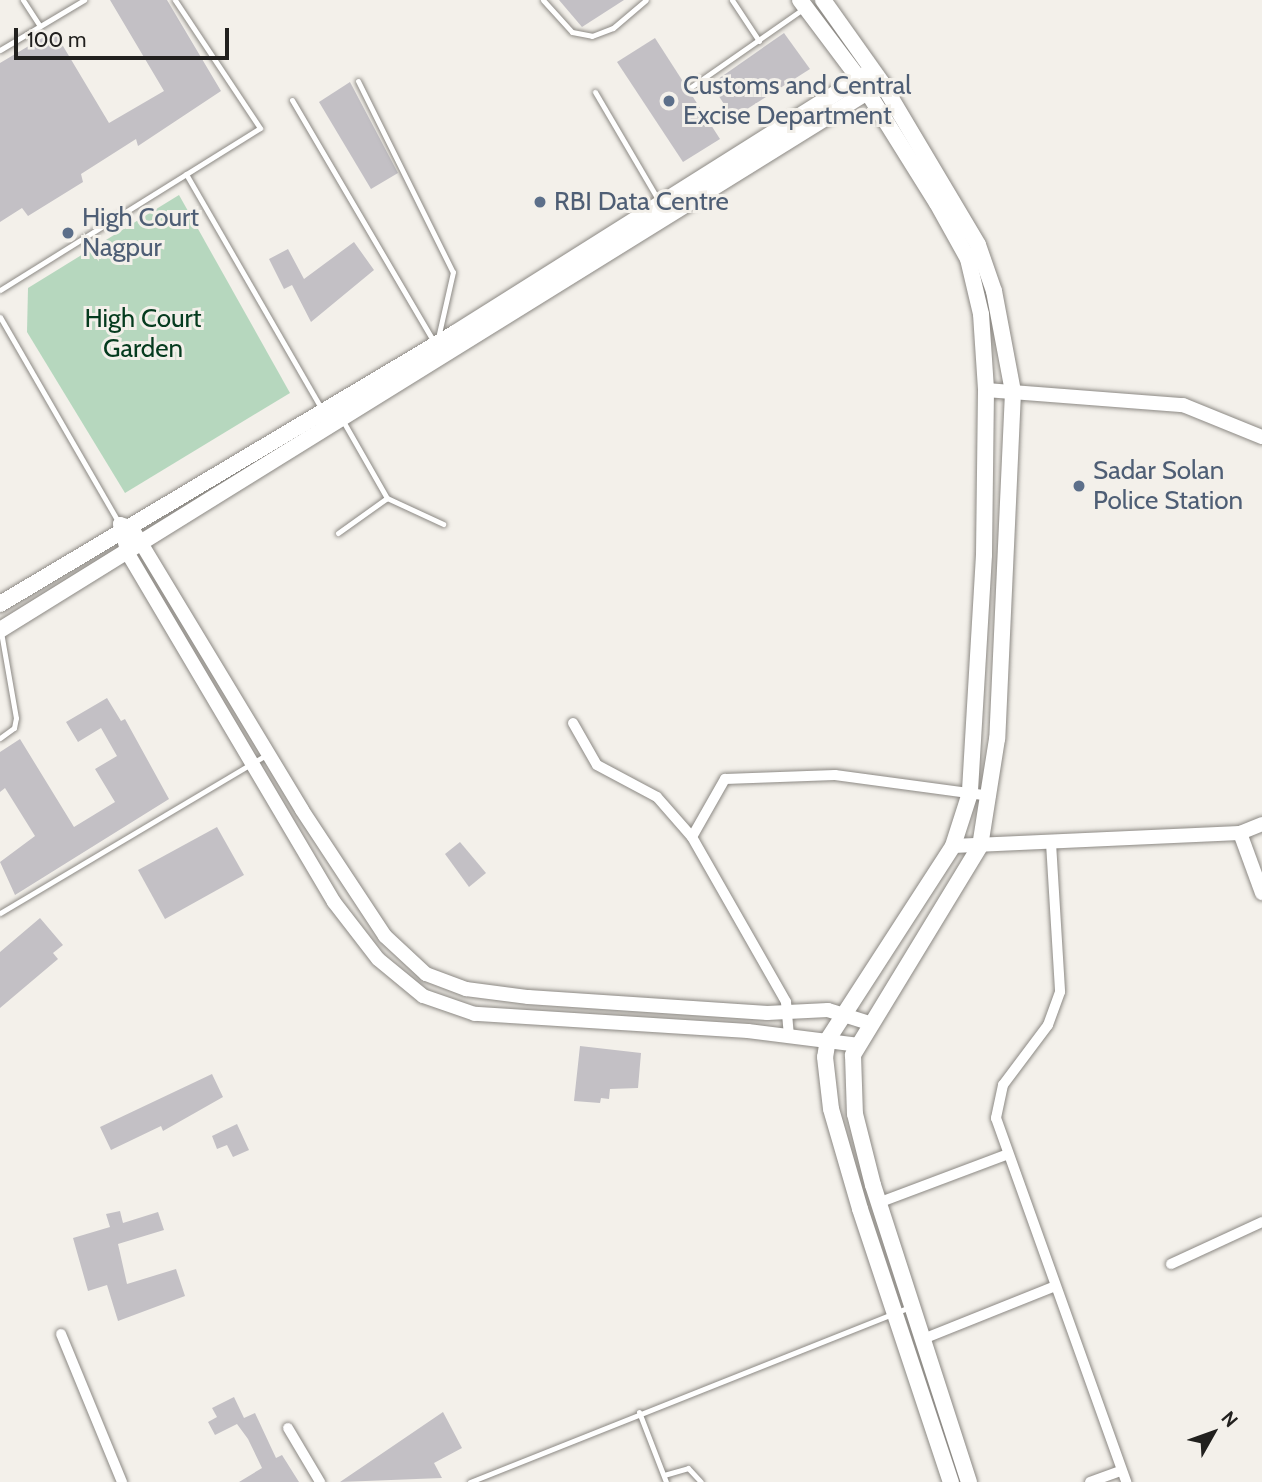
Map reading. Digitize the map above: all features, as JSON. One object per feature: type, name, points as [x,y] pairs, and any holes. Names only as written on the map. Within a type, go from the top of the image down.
[{"type":"main road","points":[[823,0],[871,81],[968,259],[981,314],[986,390],[984,555],[970,793],[953,846],[828,1039],[825,1057],[831,1109],[893,1311],[951,1482]]},
{"type":"main road","points":[[803,4],[871,81],[978,245],[994,291],[1013,392],[991,796],[980,846],[869,1023],[853,1055],[855,1114],[878,1203],[969,1482]]},
{"type":"main road","points":[[0,604],[436,344],[660,203],[871,81]]},
{"type":"main road","points":[[1,629],[343,421],[871,81]]},
{"type":"street","points":[[986,390],[1183,405],[1262,437]]},
{"type":"street","points":[[123,529],[142,545],[268,754],[385,936],[426,974],[466,989],[528,997],[844,1014],[869,1023]]},
{"type":"street","points":[[123,529],[128,554],[248,765],[334,902],[378,959],[423,996],[475,1014],[828,1039],[859,1045]]},
{"type":"street","points":[[573,723],[597,765],[657,797],[692,837],[787,1012],[789,1038]]},
{"type":"street","points":[[692,837],[724,779],[835,775],[991,796]]},
{"type":"street","points":[[953,846],[1240,834],[1262,824]]},
{"type":"street","points":[[1240,834],[1262,892]]},
{"type":"street","points":[[1051,843],[1060,992],[1048,1025],[1003,1085],[996,1118],[1006,1155],[1123,1477],[1090,1482]]},
{"type":"street","points":[[878,1203],[1006,1155]]},
{"type":"street","points":[[1171,1264],[1262,1222]]},
{"type":"street","points":[[923,1339],[1053,1287]]},
{"type":"street","points":[[61,1334],[122,1482]]},
{"type":"street","points":[[288,1428],[320,1482]]},
{"type":"lane","points":[[23,0],[40,26]]},
{"type":"lane","points":[[0,50],[84,0]]},
{"type":"lane","points":[[0,289],[260,128],[175,0]]},
{"type":"lane","points":[[543,0],[572,32],[592,36],[613,27],[646,0]]},
{"type":"lane","points":[[732,0],[759,41]]},
{"type":"lane","points":[[691,87],[759,41],[803,4]]},
{"type":"lane","points":[[358,81],[453,272],[436,344]]},
{"type":"lane","points":[[594,92],[660,203]]},
{"type":"lane","points":[[292,100],[436,344]]},
{"type":"lane","points":[[186,174],[323,412]]},
{"type":"lane","points":[[0,317],[123,529]]},
{"type":"lane","points":[[343,421],[387,498],[443,524]]},
{"type":"lane","points":[[338,533],[387,498]]},
{"type":"lane","points":[[0,738],[14,728],[16,718],[1,629]]},
{"type":"lane","points":[[0,913],[268,754]]},
{"type":"lane","points":[[470,1482],[639,1412],[893,1311],[912,1306]]},
{"type":"lane","points":[[639,1412],[666,1482]]},
{"type":"lane","points":[[664,1475],[688,1468],[701,1482]]},
{"type":"green space","name":"High Court Garden","points":[[179,195],[290,393],[125,493],[27,332],[28,288]]},
{"type":"building","points":[[110,0],[167,0],[221,91],[138,146],[136,139],[81,174],[83,182],[28,216],[22,208],[0,222],[0,63],[54,31],[109,123],[164,91]]},
{"type":"building","points":[[559,0],[624,0],[582,27]]},
{"type":"building","points":[[784,33],[810,69],[733,118],[711,84]]},
{"type":"building","name":"Customs and Central Excise Department","points":[[655,38],[720,139],[683,162],[617,62]]},
{"type":"building","points":[[350,82],[398,173],[371,189],[319,102]]},
{"type":"building","points":[[354,242],[374,270],[311,322],[292,285],[284,289],[269,259],[288,249],[304,279]]},
{"type":"building","points":[[107,698],[121,721],[125,719],[169,799],[15,895],[0,862],[35,836],[5,788],[0,792],[0,752],[20,739],[74,827],[115,802],[95,769],[117,756],[101,728],[78,742],[66,722]]},
{"type":"building","points":[[217,827],[244,875],[165,919],[138,870]]},
{"type":"building","points":[[460,842],[486,873],[469,887],[445,854]]},
{"type":"building","points":[[40,918],[63,945],[53,953],[58,959],[0,1008],[0,952]]},
{"type":"building","points":[[580,1046],[641,1053],[638,1088],[610,1089],[609,1099],[601,1098],[600,1103],[574,1101]]},
{"type":"building","points":[[212,1074],[223,1097],[163,1131],[161,1126],[111,1150],[100,1127]]},
{"type":"building","points":[[237,1124],[249,1150],[233,1157],[227,1145],[217,1149],[212,1136]]},
{"type":"building","points":[[120,1211],[123,1223],[158,1212],[164,1230],[118,1244],[127,1284],[176,1269],[185,1296],[118,1321],[107,1285],[88,1291],[73,1238],[110,1227],[106,1214]]},
{"type":"building","points":[[234,1397],[244,1418],[255,1413],[276,1458],[282,1455],[299,1482],[239,1482],[262,1468],[248,1439],[237,1424],[215,1435],[208,1422],[217,1417],[212,1408]]},
{"type":"building","points":[[443,1412],[462,1448],[434,1463],[442,1478],[340,1482]]},
{"type":"place","name":"Customs and Central Excise Department","points":[[669,101]]},
{"type":"place","name":"RBI Data Centre","points":[[540,202]]},
{"type":"place","name":"High Court Nagpur","points":[[68,233]]},
{"type":"place","name":"Sadar Solan Police Station","points":[[1079,486]]}]
